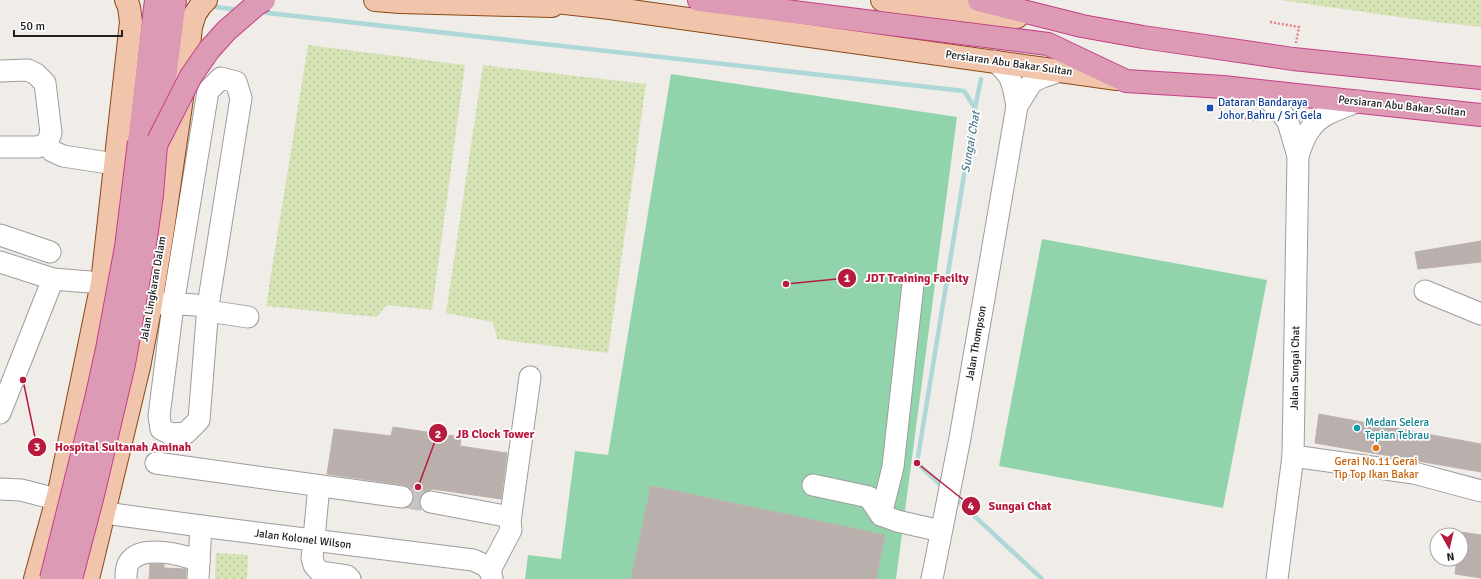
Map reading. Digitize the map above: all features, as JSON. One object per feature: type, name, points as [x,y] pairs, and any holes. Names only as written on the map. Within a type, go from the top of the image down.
[{"type":"highway","points":[[148,144],[156,0]]},
{"type":"highway","points":[[51,579],[107,349],[176,0]]},
{"type":"highway","points":[[148,144],[209,50],[226,31],[257,4],[264,0]]},
{"type":"highway","points":[[699,0],[1048,44],[1126,80]]},
{"type":"highway","points":[[979,0],[1082,26],[1143,37],[1294,59],[1481,78]]},
{"type":"highway","points":[[1442,74],[1481,64]]},
{"type":"highway","name":"Persiaran Abu Bakar Sultan","points":[[1126,80],[1211,86],[1481,115]]},
{"type":"highway","name":"Jalan Lingkaran Dalam","points":[[71,579],[93,495],[124,364],[152,195],[148,144]]},
{"type":"main road","points":[[375,0],[610,8]]},
{"type":"main road","name":"Persiaran Abu Bakar Sultan","points":[[538,0],[610,8],[1126,80]]},
{"type":"main road","points":[[882,0],[1082,26]]},
{"type":"main road","points":[[35,579],[56,500],[102,283],[130,22],[127,3]]},
{"type":"main road","name":"Jalan Lingkaran Dalam","points":[[88,579],[139,367],[157,304],[163,229],[191,27],[200,7]]},
{"type":"main road","points":[[102,283],[111,279],[132,279],[140,285],[146,296],[157,304]]},
{"type":"street","name":"Jalan Thompson","points":[[932,579],[960,438],[1017,106],[1012,80],[1006,71],[995,61]]},
{"type":"street","points":[[0,71],[28,70],[36,74],[45,83],[51,134],[47,143],[38,146],[0,147]]},
{"type":"street","name":"Jalan Thompson","points":[[1017,106],[1032,82],[1060,71]]},
{"type":"street","points":[[221,78],[236,82],[241,98],[208,309],[199,420],[186,433],[171,434],[161,429],[159,416],[157,304],[208,91],[221,78]]},
{"type":"street","name":"Jalan Sungai Chat","points":[[1259,91],[1278,108],[1288,122],[1298,156],[1293,456],[1277,579]]},
{"type":"street","name":"Jalan Sungai Chat","points":[[1298,156],[1306,136],[1312,126],[1328,114],[1359,101]]},
{"type":"street","points":[[47,143],[52,151],[63,156],[115,164]]},
{"type":"street","points":[[0,235],[50,252]]},
{"type":"street","points":[[0,262],[53,279],[102,283]]},
{"type":"street","points":[[0,413],[53,279]]},
{"type":"street","points":[[881,515],[893,468],[913,284]]},
{"type":"street","points":[[1425,291],[1481,314]]},
{"type":"street","points":[[157,304],[208,309],[248,317]]},
{"type":"street","points":[[491,574],[511,530],[510,522],[530,377]]},
{"type":"street","points":[[1293,456],[1414,473],[1481,491]]},
{"type":"street","points":[[156,464],[402,498]]},
{"type":"street","points":[[813,485],[869,497],[881,515],[897,521],[942,525]]},
{"type":"street","points":[[319,486],[312,558],[314,565],[320,572],[347,576],[350,579]]},
{"type":"street","points":[[0,489],[21,490],[56,500]]},
{"type":"street","points":[[431,502],[505,516],[510,522]]},
{"type":"street","name":"Jalan Kolonel Wilson","points":[[105,512],[201,526],[473,560],[485,566],[491,574]]},
{"type":"street","points":[[199,570],[201,526]]},
{"type":"street","points":[[126,579],[126,570],[130,561],[139,554],[152,552],[181,555],[199,570]]},
{"type":"path","points":[[1270,22],[1299,27]]},
{"type":"path","points":[[1220,116],[1258,120]]},
{"type":"green space","points":[[1280,0],[1481,0],[1481,27],[1420,20]]},
{"type":"green space","points":[[308,45],[465,65],[432,310],[387,305],[376,317],[266,306]]},
{"type":"green space","points":[[483,65],[646,84],[608,353],[497,339],[493,322],[446,313]]},
{"type":"green space","points":[[671,74],[957,117],[896,579],[525,579],[528,555],[561,559],[575,451],[608,455]]},
{"type":"green space","points":[[1042,239],[1267,280],[1223,508],[999,466]]},
{"type":"green space","points":[[216,553],[248,555],[247,579],[215,579]]},
{"type":"building","points":[[1481,241],[1481,262],[1418,269],[1415,252]]},
{"type":"building","name":"Medan Selera Tepian Tebrau","points":[[1319,414],[1481,444],[1481,472],[1315,443]]},
{"type":"building","points":[[393,427],[461,437],[460,446],[507,453],[501,499],[433,489],[422,494],[419,499],[420,505],[412,504],[414,498],[413,492],[409,487],[404,485],[327,474],[334,429],[391,436]]},
{"type":"building","points":[[651,486],[885,535],[876,579],[631,579]]},
{"type":"building","points":[[1469,533],[1481,535],[1481,578],[1455,574],[1456,567],[1469,567]]},
{"type":"building","points":[[150,564],[162,564],[164,565],[164,568],[186,569],[186,579],[149,579]]},
{"type":"waterway","points":[[209,6],[239,10]]},
{"type":"waterway","points":[[259,12],[964,91],[975,108]]},
{"type":"waterway","name":"Sungai Chat","points":[[944,488],[917,463],[981,79]]},
{"type":"waterway","name":"Sungai Chat","points":[[954,497],[1042,579]]},
{"type":"tunnel","points":[[402,497],[431,502]]},
{"type":"place","name":"Dataran Bandaraya Johor Bahru / Sri Gela","points":[[1210,108]]},
{"type":"place","name":"JDT Training Facilty","points":[[786,284]]},
{"type":"place","name":"Hospital Sultanah Aminah","points":[[23,380]]},
{"type":"place","name":"Medan Selera Tepian Tebrau","points":[[1357,428]]},
{"type":"place","name":"Gerai No.11 Gerai Tip Top Ikan Bakar","points":[[1376,448]]},
{"type":"place","name":"Sungai Chat","points":[[917,463]]},
{"type":"place","name":"JB Clock Tower","points":[[418,487]]}]
